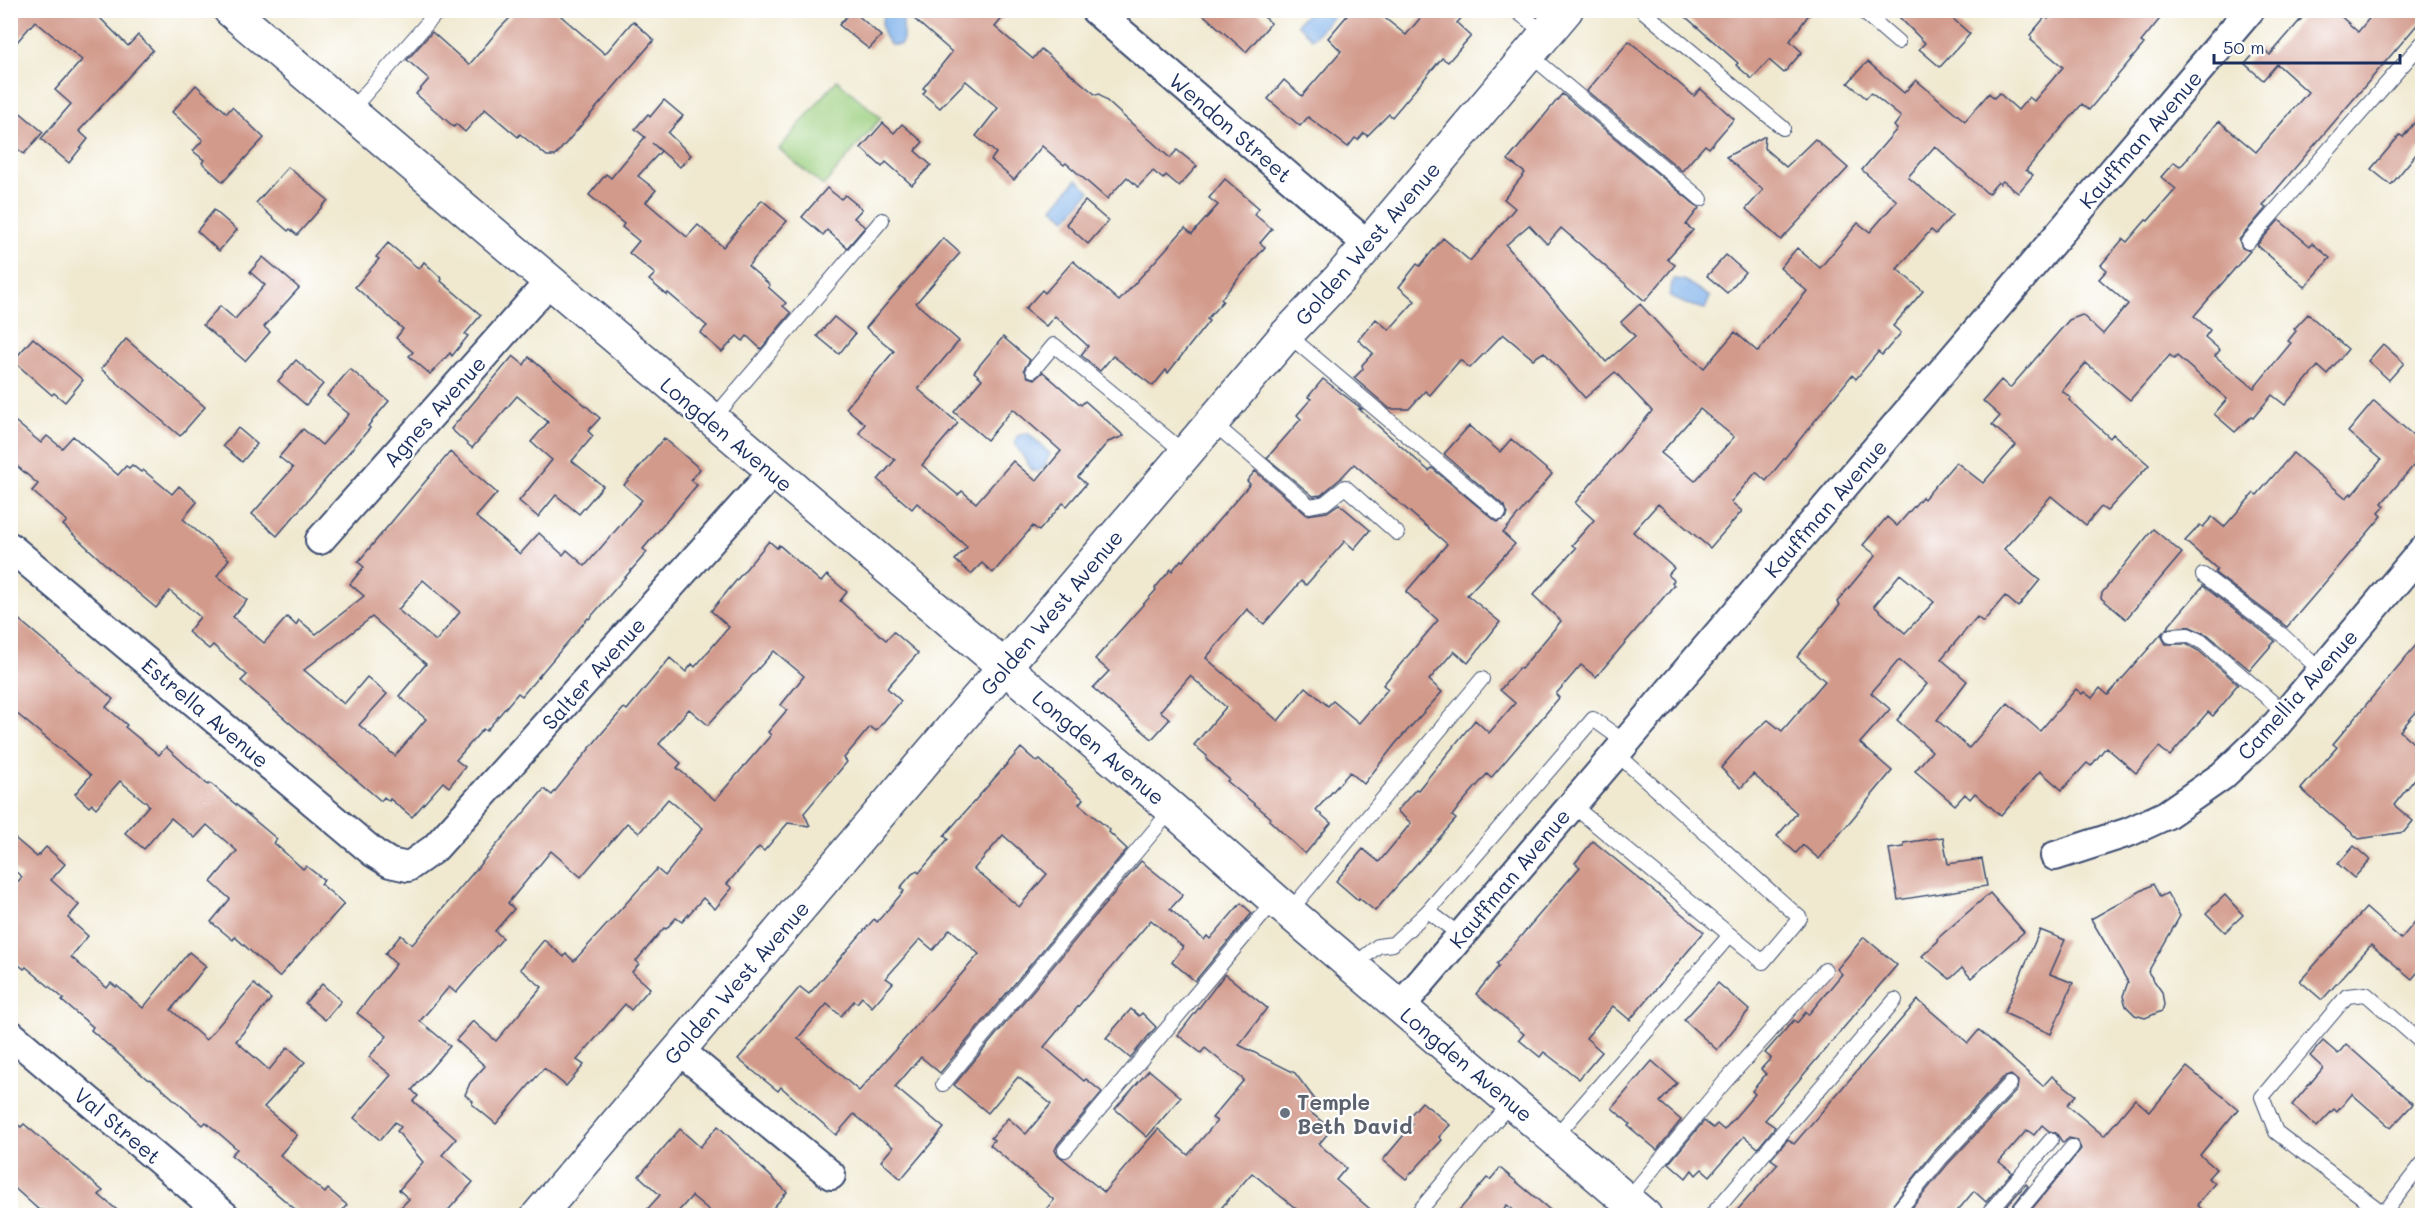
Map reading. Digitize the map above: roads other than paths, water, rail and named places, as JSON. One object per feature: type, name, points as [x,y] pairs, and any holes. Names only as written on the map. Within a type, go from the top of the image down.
[{"type":"street","name":"Longden Avenue","points":[[230,10],[1172,809],[1282,906],[1636,1208]]},
{"type":"street","name":"Wendon Street","points":[[1095,10],[1367,244]]},
{"type":"street","name":"Kauffman Avenue","points":[[1400,1007],[2250,10]]},
{"type":"street","name":"Golden West Avenue","points":[[538,1215],[1287,334],[1340,278],[1547,33]]},
{"type":"street","name":"Agnes Avenue","points":[[320,540],[549,282]]},
{"type":"street","name":"Salter Avenue","points":[[408,867],[435,848],[772,472]]},
{"type":"street","name":"Estrella Avenue","points":[[10,547],[374,853],[390,863],[408,867]]},
{"type":"street","name":"Camellia Avenue","points":[[2055,856],[2129,832],[2166,815],[2222,776],[2285,713],[2422,551]]},
{"type":"street","name":"Val Street","points":[[10,1034],[225,1215]]},
{"type":"street","points":[[678,1049],[831,1175]]},
{"type":"lane","points":[[349,113],[439,10]]},
{"type":"lane","points":[[1515,10],[1547,33],[1701,199]]},
{"type":"lane","points":[[1642,10],[1783,128]]},
{"type":"lane","points":[[1861,10],[1898,42]]},
{"type":"lane","points":[[2248,242],[2422,43]]},
{"type":"lane","points":[[712,420],[882,220]]},
{"type":"lane","points":[[1287,334],[1499,513]]},
{"type":"lane","points":[[1033,370],[1054,345],[1186,454]]},
{"type":"lane","points":[[1213,423],[1310,506],[1325,503],[1345,487],[1397,533]]},
{"type":"lane","points":[[2203,575],[2281,634],[2321,670]]},
{"type":"lane","points":[[2171,636],[2188,635],[2204,643],[2285,713]]},
{"type":"lane","points":[[1065,1150],[1482,679]]},
{"type":"lane","points":[[1353,966],[1378,946],[1394,944],[1428,911],[1593,719],[1800,918],[1763,962],[1572,804]]},
{"type":"lane","points":[[943,1084],[1172,809]]},
{"type":"lane","points":[[1428,911],[1460,935]]},
{"type":"lane","points":[[1554,1138],[1730,935]]},
{"type":"lane","points":[[1636,1208],[1723,1084],[1825,970]]},
{"type":"lane","points":[[2422,1043],[2366,994],[2347,996],[2262,1097],[2276,1132],[2386,1214],[2422,1164]]},
{"type":"lane","points":[[1711,1215],[1895,1000]]},
{"type":"lane","points":[[1894,1215],[1940,1159],[2010,1084]]},
{"type":"lane","points":[[1415,1215],[1512,1101]]},
{"type":"lane","points":[[1986,1215],[2050,1140]]},
{"type":"lane","points":[[2015,1215],[2072,1147]]},
{"type":"water","points":[[1310,10],[1338,11],[1312,39],[1297,24]]},
{"type":"water","points":[[886,11],[903,12],[903,40],[900,45],[891,45],[883,33],[882,20]]},
{"type":"water","points":[[1077,179],[1090,191],[1066,219],[1053,208]]},
{"type":"water","points":[[1673,279],[1684,280],[1710,297],[1705,309],[1669,296]]},
{"type":"water","points":[[1028,433],[1050,454],[1044,467],[1038,472],[1032,470],[1015,444],[1017,436]]},
{"type":"place","name":"Temple Beth David","points":[[1285,1113]]}]
